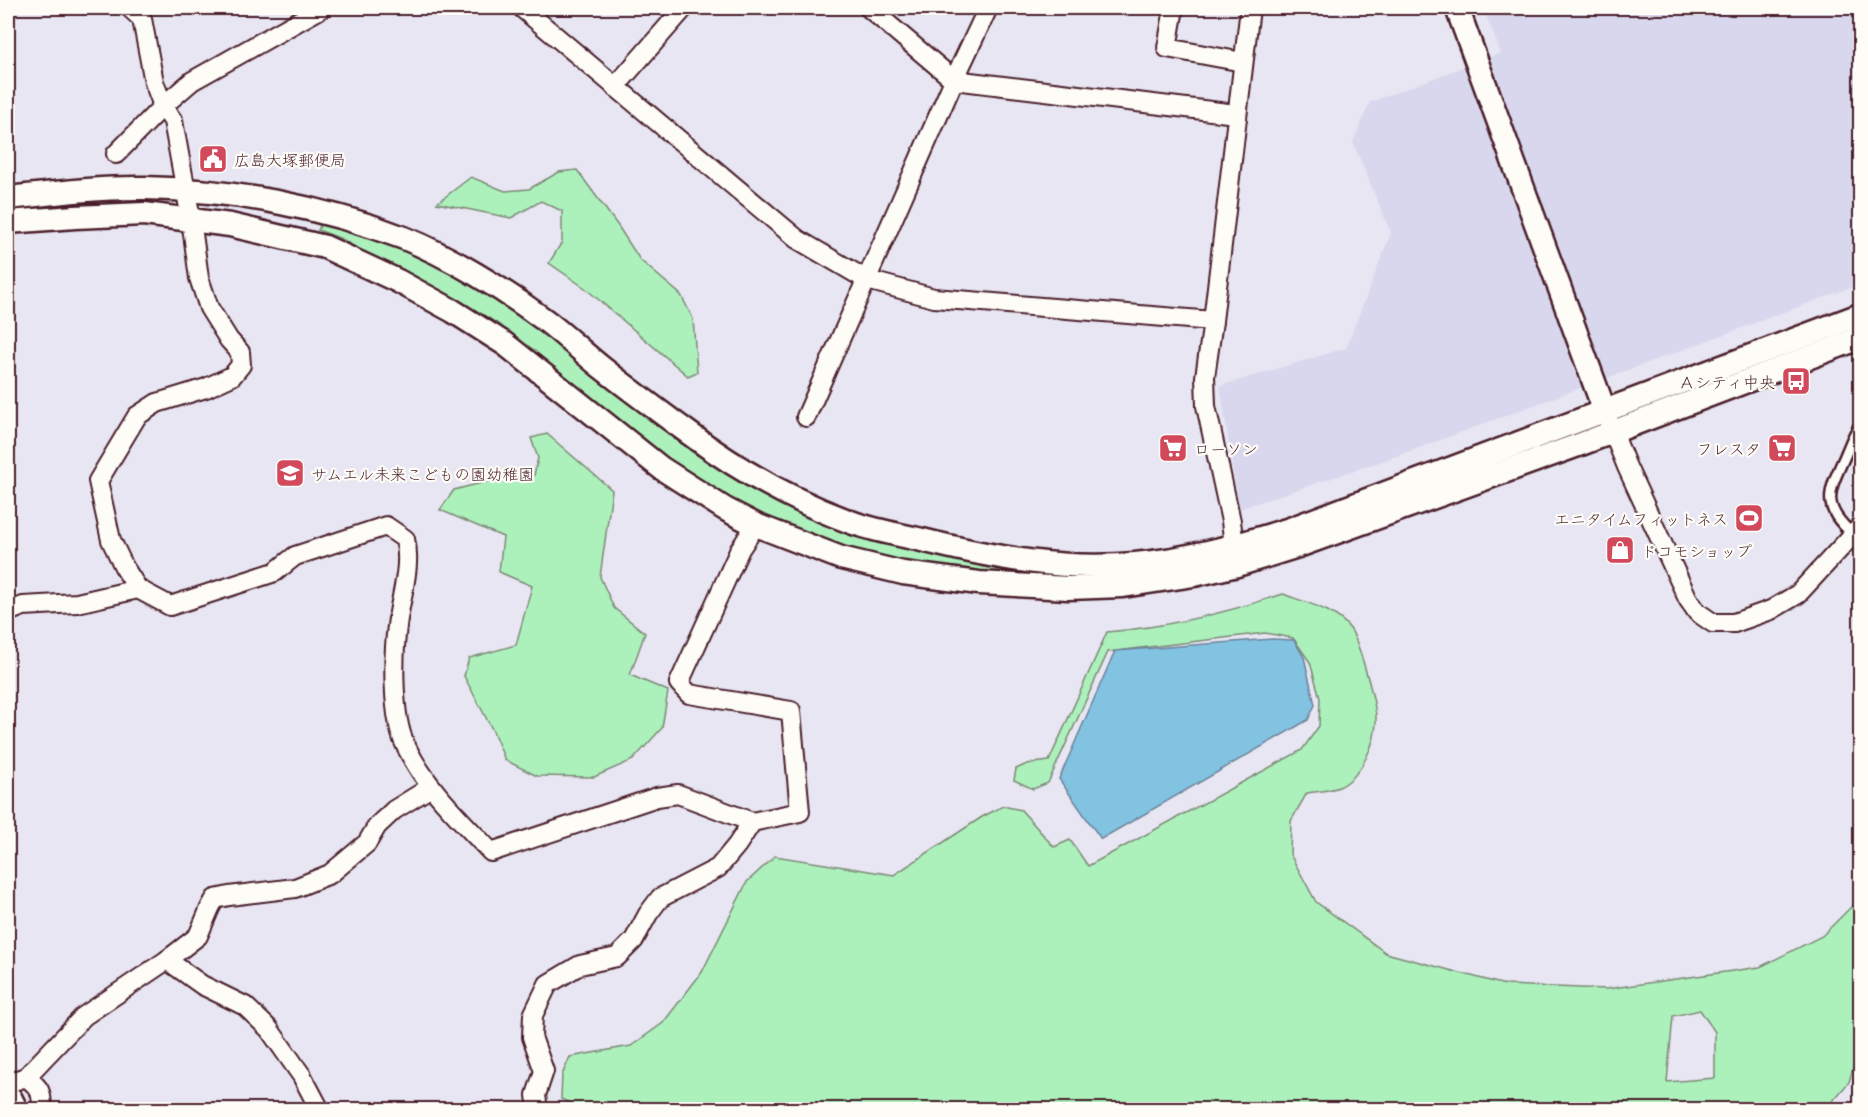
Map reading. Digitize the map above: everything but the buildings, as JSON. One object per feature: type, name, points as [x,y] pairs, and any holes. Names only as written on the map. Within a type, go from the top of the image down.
[{"type":"main road","points":[[8,1100],[13,1110]]},
{"type":"street","points":[[129,8],[142,19],[154,82],[163,106],[173,121],[191,219],[198,278],[209,308],[229,340],[240,352],[241,365],[232,376],[206,388],[157,404],[137,416],[98,481],[111,540],[138,589],[170,606],[275,572],[295,555],[386,526],[405,539],[409,553],[397,627],[395,711],[404,744],[431,787],[491,852],[657,796],[678,794],[752,822],[800,812],[791,711],[689,694],[679,683],[740,549],[756,525]]},
{"type":"street","points":[[116,154],[163,106],[192,81],[322,8]]},
{"type":"street","points":[[522,8],[796,239],[867,280],[934,298],[1214,321]]},
{"type":"street","points":[[615,87],[684,8]]},
{"type":"street","points":[[869,8],[954,80],[1236,114]]},
{"type":"street","points":[[806,417],[988,8]]},
{"type":"street","points":[[1174,8],[1167,48],[1243,62]]},
{"type":"street","points":[[1234,546],[1231,521],[1206,406],[1205,377],[1214,321],[1250,8]]},
{"type":"street","points":[[1457,8],[1609,422],[1627,467],[1688,599],[1697,612],[1713,623],[1734,623],[1771,610],[1798,594],[1857,531]]},
{"type":"street","points":[[8,198],[76,191],[144,188],[184,190],[257,199],[332,214],[407,239],[480,276],[543,318],[600,366],[693,437],[746,471],[804,502],[849,522],[986,556],[1071,566],[1132,565],[1186,558],[1234,546],[1290,529],[1417,480],[1609,422],[1860,338]]},
{"type":"street","points":[[8,222],[144,214],[230,225],[326,247],[426,296],[505,344],[661,468],[725,509],[756,525],[841,558],[903,573],[979,583],[1068,588],[1123,586],[1194,575],[1301,546],[1609,422],[1860,315]]},
{"type":"street","points":[[8,612],[23,606],[77,603],[138,589]]},
{"type":"street","points":[[8,1083],[26,1077],[84,1016],[167,960],[198,936],[215,900],[229,896],[295,888],[330,874],[367,843],[377,826],[394,810],[431,787]]},
{"type":"street","points":[[538,1110],[536,1095],[544,1071],[532,1037],[533,1015],[548,984],[580,964],[617,957],[634,940],[660,898],[718,868],[752,822]]},
{"type":"street","points":[[167,960],[202,985],[245,1006],[270,1029],[302,1076],[320,1110]]},
{"type":"street","points":[[26,1077],[38,1087],[42,1098],[42,1110]]},
{"type":"lane","points":[[1857,531],[1843,526],[1830,504],[1831,488],[1860,425]]},
{"type":"shaded area","points":[[1483,8],[1860,8],[1860,284],[1397,456],[1239,509],[1220,386],[1346,348],[1391,233],[1353,142],[1370,102],[1501,53]]},
{"type":"green space","points":[[577,170],[640,260],[681,295],[693,319],[697,372],[688,376],[585,288],[549,263],[562,242],[562,211],[541,201],[511,218],[437,203],[471,177],[505,191],[529,189],[559,172]]},
{"type":"green space","points":[[322,222],[397,245],[465,279],[541,330],[692,452],[747,485],[796,508],[1095,575],[1038,581],[896,562],[837,548],[711,494],[378,261],[342,239],[318,230]]},
{"type":"green space","points":[[547,434],[612,490],[600,577],[614,608],[645,633],[630,675],[668,691],[662,728],[633,760],[594,777],[537,776],[505,760],[493,731],[464,676],[469,658],[516,645],[532,586],[499,572],[503,537],[440,510],[454,490],[489,481],[534,475],[538,458],[531,438]]},
{"type":"green space","points":[[1283,594],[1329,612],[1345,623],[1351,630],[1358,647],[1375,710],[1374,737],[1361,767],[1354,776],[1339,787],[1307,793],[1291,821],[1290,854],[1316,902],[1386,953],[1505,985],[1606,989],[1760,967],[1822,936],[1860,898],[1860,1044],[1849,1082],[1826,1109],[584,1110],[561,1099],[562,1075],[570,1057],[631,1046],[663,1023],[702,972],[747,882],[775,856],[894,875],[982,817],[1003,806],[1021,810],[1054,847],[1070,840],[1088,866],[1302,750],[1319,726],[1320,698],[1310,662],[1293,638],[1265,633],[1108,652],[1048,783],[1033,789],[1014,780],[1016,769],[1027,764],[1049,761],[1107,632],[1174,623]],"holes":[[[1700,1010],[1715,1032],[1715,1078],[1667,1082],[1673,1016]]]},
{"type":"water","points":[[1272,639],[1294,640],[1304,657],[1315,705],[1308,720],[1101,839],[1059,779],[1115,651]]},
{"type":"place","name":"広島大塚郵便局","points":[[213,159]]},
{"type":"place","name":"Ａシティ中央","points":[[1796,381]]},
{"type":"place","name":"ローソン","points":[[1173,448]]},
{"type":"place","name":"フレスタ","points":[[1782,448]]},
{"type":"place","name":"サムエル未来こどもの園幼稚園","points":[[290,473]]},
{"type":"place","name":"エニタイムフィットネス","points":[[1749,518]]},
{"type":"place","name":"ドコモショップ","points":[[1620,550]]}]
